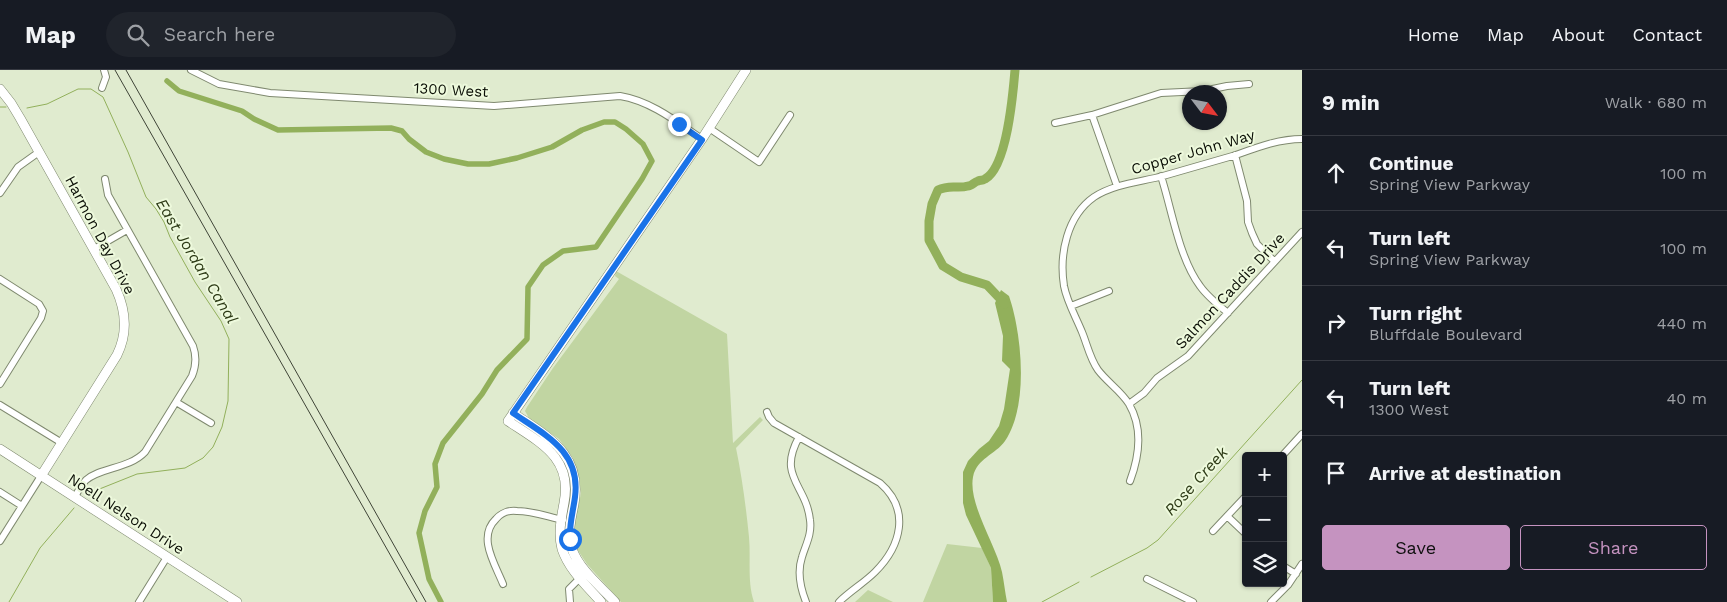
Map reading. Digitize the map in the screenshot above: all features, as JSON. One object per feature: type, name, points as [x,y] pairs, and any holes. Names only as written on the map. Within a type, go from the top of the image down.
[{"type":"street","points":[[102,88],[106,77],[104,70]]},
{"type":"street","name":"1300 West","points":[[191,70],[219,84],[270,93],[494,106],[620,96],[640,101],[650,106],[702,140]]},
{"type":"street","points":[[615,602],[568,562],[562,549],[560,535],[566,520],[564,473],[559,462],[545,446],[511,417],[702,140],[746,70]]},
{"type":"street","points":[[1055,123],[1092,115],[1161,93],[1203,91],[1249,84]]},
{"type":"street","name":"Harmon Day Drive","points":[[0,89],[11,102],[116,288],[125,318],[124,335],[117,356],[41,476]]},
{"type":"street","points":[[710,128],[759,162],[790,115]]},
{"type":"street","points":[[1092,115],[1118,186]]},
{"type":"street","name":"Copper John Way","points":[[1071,306],[1064,287],[1063,268],[1067,234],[1081,209],[1093,198],[1118,186],[1161,176],[1289,139],[1302,139]]},
{"type":"street","points":[[0,193],[18,167],[39,152]]},
{"type":"street","points":[[1235,155],[1247,201],[1250,228],[1257,244],[1274,261]]},
{"type":"street","points":[[1161,176],[1182,248],[1191,270],[1200,286],[1228,313]]},
{"type":"street","points":[[75,497],[84,482],[89,478],[142,455],[176,402],[193,372],[196,360],[195,351],[108,196],[105,178]]},
{"type":"street","points":[[94,250],[127,230]]},
{"type":"street","name":"Salmon Caddis Drive","points":[[1129,404],[1157,378],[1188,356],[1302,232]]},
{"type":"street","points":[[0,289],[2,281],[42,308],[41,318],[0,384]]},
{"type":"street","points":[[1109,291],[1071,306],[1098,370],[1129,404],[1138,430],[1138,452],[1130,481]]},
{"type":"street","points":[[176,402],[211,423]]},
{"type":"street","points":[[0,405],[62,444]]},
{"type":"street","points":[[767,412],[769,418],[774,423],[880,484],[892,496],[898,510],[899,531],[890,553],[870,576],[839,602]]},
{"type":"street","points":[[1286,452],[1302,434]]},
{"type":"street","points":[[799,437],[792,451],[790,464],[792,475],[807,505],[811,521],[810,532],[802,556],[800,573],[801,587],[806,602]]},
{"type":"street","name":"Noell Nelson Drive","points":[[0,449],[237,602]]},
{"type":"street","points":[[0,541],[41,476]]},
{"type":"street","points":[[0,492],[22,506]]},
{"type":"street","points":[[1214,531],[1245,497]]},
{"type":"street","points":[[503,584],[487,542],[490,528],[496,518],[506,512],[518,511],[566,520]]},
{"type":"street","points":[[1227,516],[1242,530]]},
{"type":"street","points":[[139,602],[167,557]]},
{"type":"street","points":[[1271,602],[1281,594],[1302,564]]},
{"type":"street","points":[[1287,568],[1296,574]]},
{"type":"street","points":[[570,602],[569,588],[583,575]]},
{"type":"street","points":[[583,575],[601,602]]},
{"type":"street","points":[[1147,579],[1193,602]]},
{"type":"shaded area","points":[[616,271],[727,334],[733,443],[760,417],[763,420],[736,448],[747,515],[751,586],[754,602],[621,602],[587,564],[577,549],[573,532],[581,493],[579,477],[573,458],[559,439],[529,418],[525,411],[553,368],[619,279],[615,276]]},
{"type":"shaded area","points":[[1001,290],[1009,296],[1014,312],[1020,349],[1021,370],[1018,409],[1013,426],[1005,441],[978,465],[973,477],[973,488],[978,512],[999,561],[1007,602],[993,602],[991,568],[966,515],[963,503],[963,472],[968,461],[989,441],[999,426],[1004,409],[1010,369],[1002,361],[1003,336],[995,303]]},
{"type":"shaded area","points":[[947,544],[982,548],[991,568],[993,602],[923,602]]},
{"type":"shaded area","points":[[868,590],[893,602],[855,602]]},
{"type":"waterway","points":[[1005,304],[987,285],[961,277],[943,266],[929,240],[929,221],[932,204],[938,190],[946,187],[969,186],[985,179],[993,172],[1004,146],[1008,129],[1015,70]]},
{"type":"waterway","points":[[167,81],[179,91],[242,111],[278,130],[391,128],[402,131],[426,152],[444,159],[468,164],[489,164],[517,158],[552,147],[582,130],[604,122],[615,122],[626,129],[643,144],[652,161],[596,247],[563,251],[543,265],[528,287],[527,339],[497,370],[482,394],[443,443],[435,464],[437,487],[425,511],[419,533],[429,579],[441,602]]},
{"type":"waterway","name":"East Jordan Canal","points":[[27,108],[47,104],[78,89],[91,89],[103,97],[146,197],[164,222],[170,237],[195,282],[221,321],[229,339],[228,401],[222,427],[213,447],[203,458],[185,468],[137,474],[87,494]]},
{"type":"waterway","name":"East Jordan Canal","points":[[0,107],[6,107]]},
{"type":"waterway","name":"Rose Creek","points":[[1091,577],[1147,548],[1158,540],[1302,380]]},
{"type":"waterway","name":"East Jordan Canal","points":[[9,602],[40,548],[74,508]]},
{"type":"waterway","name":"Rose Creek","points":[[1042,602],[1079,582]]},
{"type":"railway","points":[[115,70],[417,602]]},
{"type":"railway","points":[[126,70],[426,602]]},
{"type":"route","points":[[570,539],[576,489],[570,462],[556,443],[513,413],[702,140],[679,124]]}]
